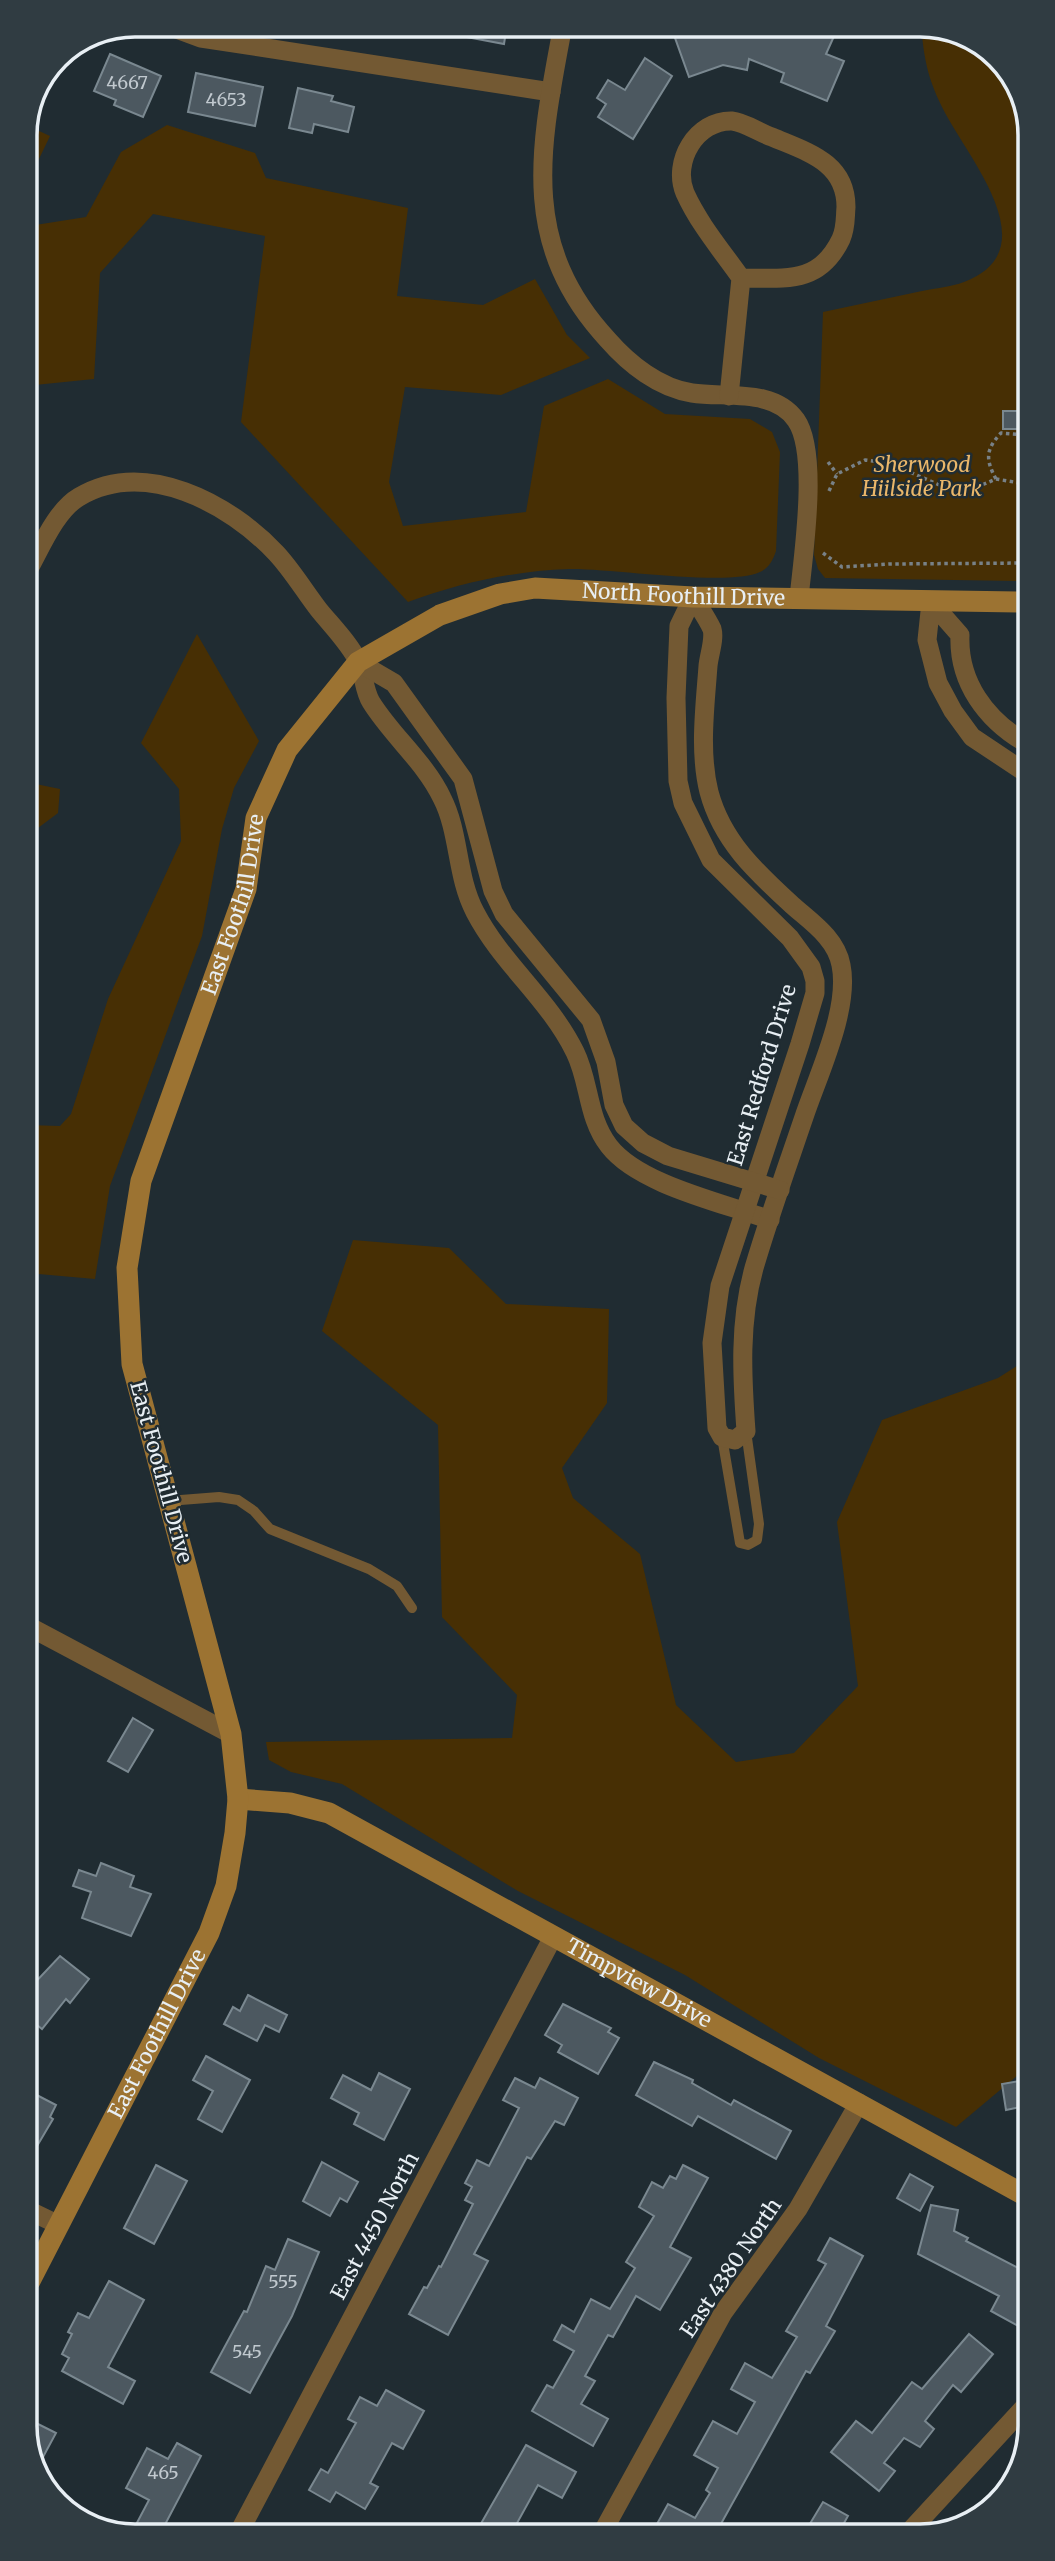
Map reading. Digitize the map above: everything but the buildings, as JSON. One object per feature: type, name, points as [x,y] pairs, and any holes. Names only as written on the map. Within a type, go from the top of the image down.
[{"type":"street","points":[[198,37],[551,92]]},
{"type":"street","points":[[561,37],[551,92],[542,198],[554,257],[569,290],[586,317],[637,368],[660,382],[689,393],[773,401],[795,417],[804,433],[808,451],[806,534],[799,598]]},
{"type":"street","points":[[729,396],[741,278],[684,191],[682,166],[690,140],[711,126],[733,121],[824,159],[839,174],[846,195],[845,229],[835,251],[816,271],[792,278],[741,278]]},
{"type":"street","points":[[37,556],[60,517],[76,498],[107,484],[143,482],[186,492],[232,514],[276,554],[358,662],[369,700],[442,796],[474,910],[504,960],[564,1029],[578,1056],[594,1119],[607,1144],[625,1162],[649,1175],[770,1220]]},
{"type":"street","name":"North Foothill Drive","points":[[358,662],[439,615],[499,594],[535,588],[693,597],[1018,602]]},
{"type":"street","points":[[693,597],[713,632],[708,662],[704,761],[709,792],[719,821],[727,838],[762,878],[826,934],[838,952],[843,987],[829,1048],[770,1220],[745,1309],[741,1369],[746,1431],[735,1440],[722,1437]]},
{"type":"street","name":"East Redford Drive","points":[[693,597],[679,626],[677,781],[683,803],[710,860],[790,938],[811,967],[815,981],[815,993],[800,1044],[720,1286],[712,1343],[717,1428],[722,1437]]},
{"type":"street","points":[[931,602],[960,635],[960,661],[968,681],[988,712],[1018,736]]},
{"type":"street","points":[[931,602],[927,640],[943,692],[972,737],[1018,768]]},
{"type":"street","points":[[358,662],[394,683],[463,779],[494,891],[504,914],[591,1020],[606,1062],[614,1105],[624,1126],[643,1143],[668,1156],[780,1190]]},
{"type":"street","name":"East Foothill Drive","points":[[37,2267],[214,1922],[230,1865],[238,1799],[231,1734],[213,1658],[132,1364],[127,1268],[141,1181],[246,889],[256,818],[287,750],[358,662]]},
{"type":"street","points":[[943,692],[968,681]]},
{"type":"street","points":[[37,1631],[231,1734]]},
{"type":"street","name":"Timpview Drive","points":[[238,1799],[290,1803],[329,1813],[1018,2191]]},
{"type":"street","name":"East 4450 North","points":[[243,2524],[553,1937]]},
{"type":"street","name":"East 4380 North","points":[[607,2524],[723,2313],[798,2209],[859,2103]]},
{"type":"street","points":[[37,2214],[58,2225]]},
{"type":"street","points":[[916,2524],[1018,2414]]},
{"type":"lane","points":[[722,1437],[740,1543],[748,1545],[757,1540],[759,1524],[746,1431]]},
{"type":"lane","points":[[168,1502],[219,1497],[238,1500],[254,1511],[270,1529],[369,1569],[397,1586],[412,1608]]},
{"type":"path","points":[[996,480],[987,457],[989,446],[1001,433],[1018,433]]},
{"type":"path","points":[[827,495],[836,474],[865,460],[889,463],[951,490],[970,491],[996,480],[1018,483]]},
{"type":"path","points":[[823,541],[823,553],[842,567],[1018,563]]},
{"type":"green space","name":"Sherwood Hiilside Park","points":[[922,37],[939,39],[952,42],[980,57],[990,65],[1005,86],[1016,116],[1018,581],[825,578],[818,569],[814,555],[823,312],[964,282],[989,267],[1001,247],[1001,225],[994,200],[942,107],[933,86]]},
{"type":"green space","points":[[167,125],[255,153],[266,178],[408,208],[397,296],[483,305],[535,279],[567,335],[590,358],[501,395],[405,387],[389,482],[403,526],[526,512],[544,406],[608,379],[665,414],[750,419],[772,432],[780,452],[776,551],[770,563],[760,572],[723,578],[588,569],[528,572],[447,589],[408,602],[241,422],[265,236],[153,214],[100,273],[94,379],[37,385],[37,225],[86,217],[121,152]]},
{"type":"green space","points":[[37,130],[50,136],[37,163]]},
{"type":"green space","points":[[197,634],[259,741],[234,788],[222,829],[202,936],[110,1186],[95,1279],[37,1274],[37,1125],[60,1126],[71,1114],[108,999],[181,841],[179,789],[141,743]]},
{"type":"green space","points":[[37,784],[60,789],[58,813],[37,829]]},
{"type":"green space","points":[[353,1240],[449,1248],[506,1304],[609,1309],[607,1403],[562,1468],[573,1498],[640,1554],[676,1705],[736,1762],[794,1753],[858,1686],[837,1522],[882,1420],[998,1378],[1018,1365],[1018,2075],[956,2127],[819,2058],[685,1975],[518,1891],[342,1784],[291,1772],[269,1760],[266,1742],[512,1738],[517,1695],[442,1617],[438,1425],[322,1331]]}]
